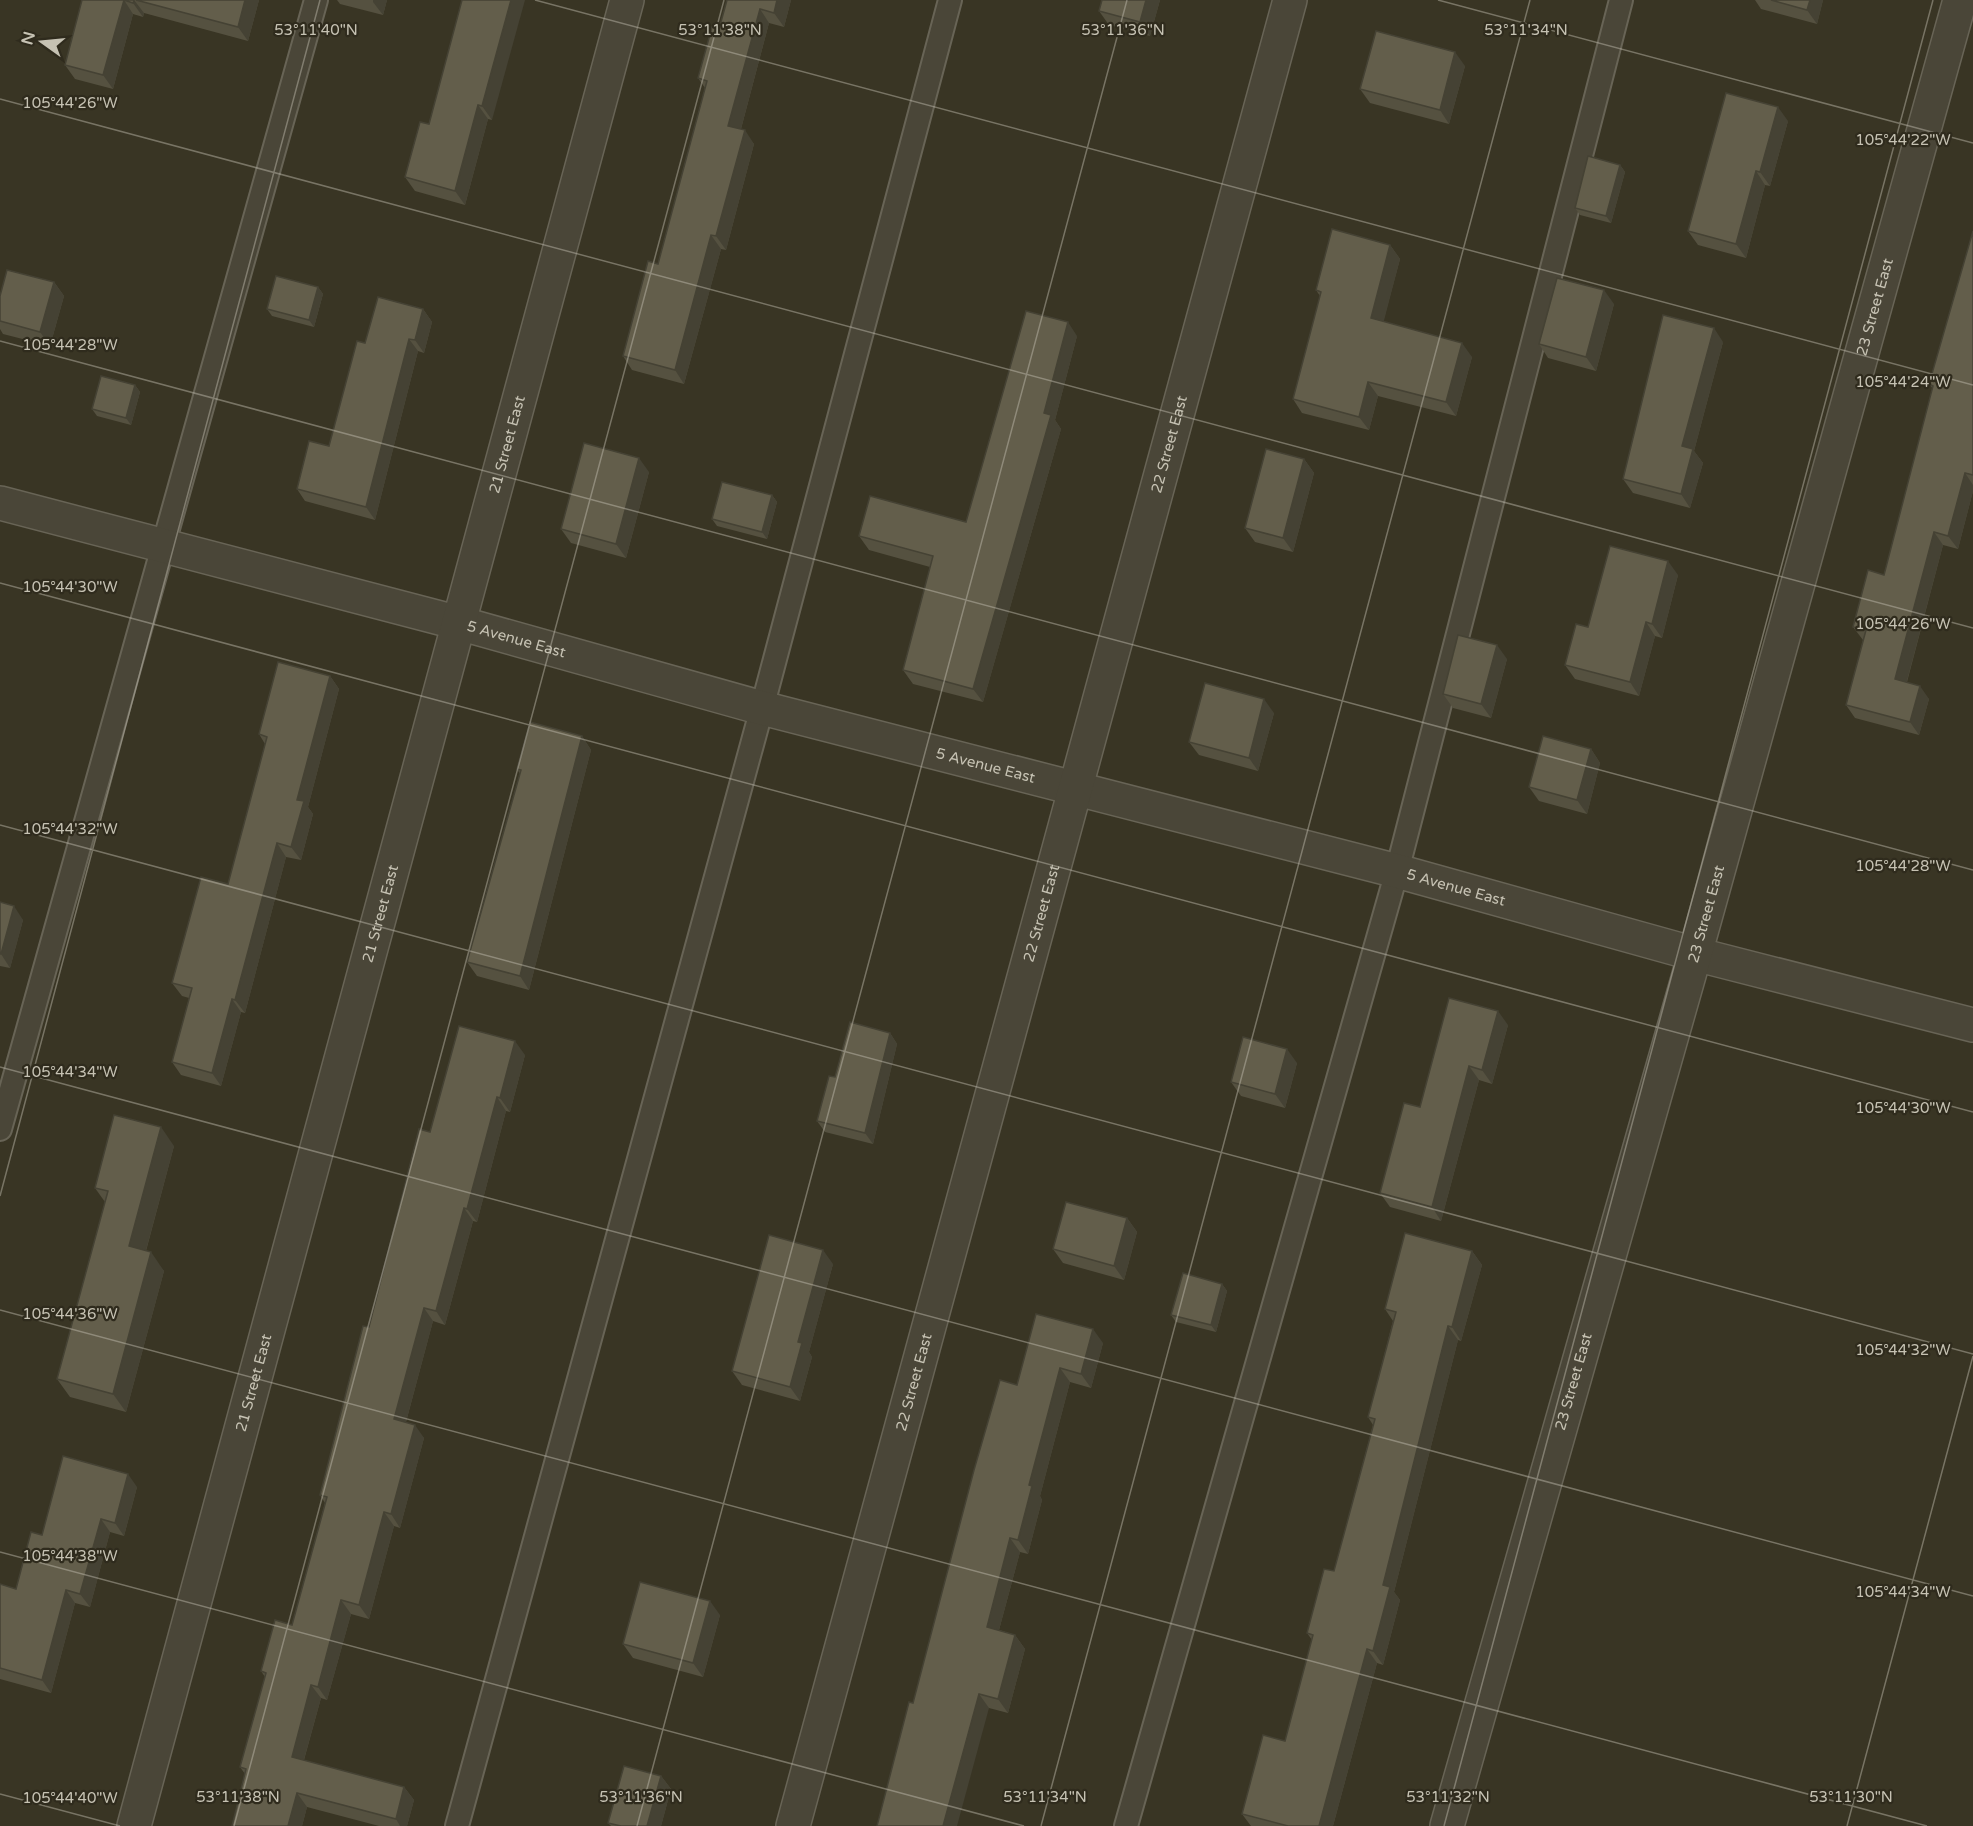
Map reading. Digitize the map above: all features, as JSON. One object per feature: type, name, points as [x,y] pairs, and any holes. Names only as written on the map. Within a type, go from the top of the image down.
[{"type":"street","name":"21 Street East","points":[[134,1826],[627,0]]},
{"type":"street","name":"22 Street East","points":[[793,1826],[1290,0]]},
{"type":"street","name":"23 Street East","points":[[1446,1826],[1695,954],[1960,0]]},
{"type":"street","name":"5 Avenue East","points":[[0,503],[459,623],[762,708],[1397,871],[1695,954],[1973,1025]]},
{"type":"lane","points":[[0,1129],[316,0]]},
{"type":"lane","points":[[457,1826],[762,708],[950,0]]},
{"type":"lane","points":[[1125,1826],[1397,871],[1621,0]]},
{"type":"building","points":[[82,0],[124,0],[103,75],[65,65]]},
{"type":"building","points":[[136,0],[245,0],[238,27]]},
{"type":"building","points":[[462,0],[511,0],[482,106],[478,105],[455,191],[405,177],[420,122],[429,124]]},
{"type":"building","points":[[727,0],[777,0],[774,13],[760,9],[728,126],[745,130],[716,236],[711,235],[675,370],[623,356],[648,261],[658,264],[707,81],[698,78],[712,27],[719,29]]},
{"type":"building","points":[[1102,0],[1146,0],[1140,22],[1099,11]]},
{"type":"building","points":[[1771,0],[1810,0],[1807,10]]},
{"type":"building","points":[[1376,31],[1455,52],[1440,110],[1360,89]]},
{"type":"building","points":[[1726,93],[1778,107],[1760,172],[1756,171],[1736,244],[1688,231]]},
{"type":"building","points":[[1588,156],[1620,165],[1606,216],[1575,208]]},
{"type":"building","points":[[1332,229],[1390,245],[1371,318],[1462,343],[1446,402],[1368,382],[1359,417],[1293,399],[1321,292],[1316,290]]},
{"type":"building","points":[[1973,231],[1973,475],[1965,473],[1948,536],[1934,532],[1895,679],[1920,686],[1910,722],[1846,705],[1866,630],[1853,627],[1868,570],[1884,575],[1933,386],[1929,384]]},
{"type":"building","points":[[7,270],[54,282],[40,332],[0,321],[0,296]]},
{"type":"building","points":[[276,276],[318,287],[309,320],[267,309]]},
{"type":"building","points":[[1557,278],[1604,290],[1586,357],[1539,344]]},
{"type":"building","points":[[378,297],[423,309],[415,340],[409,339],[366,507],[297,489],[309,441],[329,446],[357,341],[365,343]]},
{"type":"building","points":[[1026,311],[1068,322],[1044,413],[1051,415],[973,689],[903,670],[933,556],[859,536],[870,496],[966,522]]},
{"type":"building","points":[[1663,315],[1714,328],[1682,446],[1693,449],[1681,494],[1623,479]]},
{"type":"building","points":[[101,376],[135,385],[126,418],[92,409]]},
{"type":"building","points":[[584,443],[639,458],[616,544],[561,529]]},
{"type":"building","points":[[1266,449],[1304,459],[1283,538],[1245,528]]},
{"type":"building","points":[[722,482],[772,495],[762,532],[712,519]]},
{"type":"building","points":[[1610,546],[1668,561],[1652,624],[1646,622],[1630,682],[1565,665],[1576,624],[1588,627]]},
{"type":"building","points":[[1458,635],[1497,645],[1481,704],[1443,694]]},
{"type":"building","points":[[278,662],[330,676],[297,800],[304,801],[291,847],[277,843],[235,1000],[232,999],[212,1073],[172,1062],[192,988],[172,983],[201,877],[228,884],[267,737],[259,734]]},
{"type":"building","points":[[1205,683],[1264,699],[1249,758],[1189,742]]},
{"type":"building","points":[[530,722],[582,736],[520,976],[467,962],[521,770],[517,769]]},
{"type":"building","points":[[1543,736],[1591,749],[1577,800],[1529,787]]},
{"type":"building","points":[[0,902],[14,906],[1,954],[0,954]]},
{"type":"building","points":[[1449,998],[1498,1011],[1482,1070],[1469,1066],[1432,1207],[1380,1193],[1404,1103],[1420,1107]]},
{"type":"building","points":[[850,1022],[890,1033],[865,1133],[817,1121],[829,1076],[835,1077]]},
{"type":"building","points":[[459,1026],[515,1041],[500,1098],[497,1097],[467,1209],[464,1208],[436,1311],[424,1308],[394,1419],[415,1425],[391,1514],[384,1512],[359,1605],[341,1600],[318,1687],[311,1685],[292,1757],[404,1787],[396,1819],[297,1793],[288,1826],[232,1826],[246,1769],[240,1767],[266,1673],[261,1671],[275,1620],[292,1625],[327,1497],[320,1495],[363,1326],[369,1327],[419,1129],[430,1132]]},
{"type":"building","points":[[1243,1037],[1287,1049],[1275,1094],[1231,1082]]},
{"type":"building","points":[[114,1115],[161,1127],[129,1246],[151,1252],[113,1394],[57,1379],[108,1191],[95,1188]]},
{"type":"building","points":[[1066,1202],[1127,1218],[1114,1266],[1053,1249]]},
{"type":"building","points":[[1405,1233],[1472,1251],[1452,1327],[1448,1326],[1383,1585],[1390,1587],[1373,1651],[1367,1649],[1319,1826],[1288,1826],[1242,1814],[1263,1735],[1285,1741],[1313,1635],[1307,1633],[1324,1569],[1334,1571],[1375,1419],[1368,1417],[1396,1312],[1385,1309]]},
{"type":"building","points":[[769,1235],[823,1250],[798,1342],[802,1343],[790,1387],[732,1371]]},
{"type":"building","points":[[1183,1273],[1222,1284],[1211,1325],[1171,1315]]},
{"type":"building","points":[[1036,1314],[1093,1329],[1081,1374],[1060,1368],[1029,1485],[1032,1486],[1018,1540],[1010,1538],[987,1627],[1015,1635],[998,1699],[979,1694],[943,1826],[877,1826],[909,1702],[913,1703],[1000,1380],[1017,1385]]},
{"type":"building","points":[[63,1456],[128,1474],[115,1523],[101,1519],[80,1594],[66,1590],[42,1680],[0,1668],[0,1584],[16,1589],[31,1532],[42,1535]]},
{"type":"building","points":[[640,1582],[710,1601],[693,1663],[623,1644]]},
{"type":"building","points":[[624,1766],[661,1776],[647,1826],[621,1826],[608,1823]]}]
